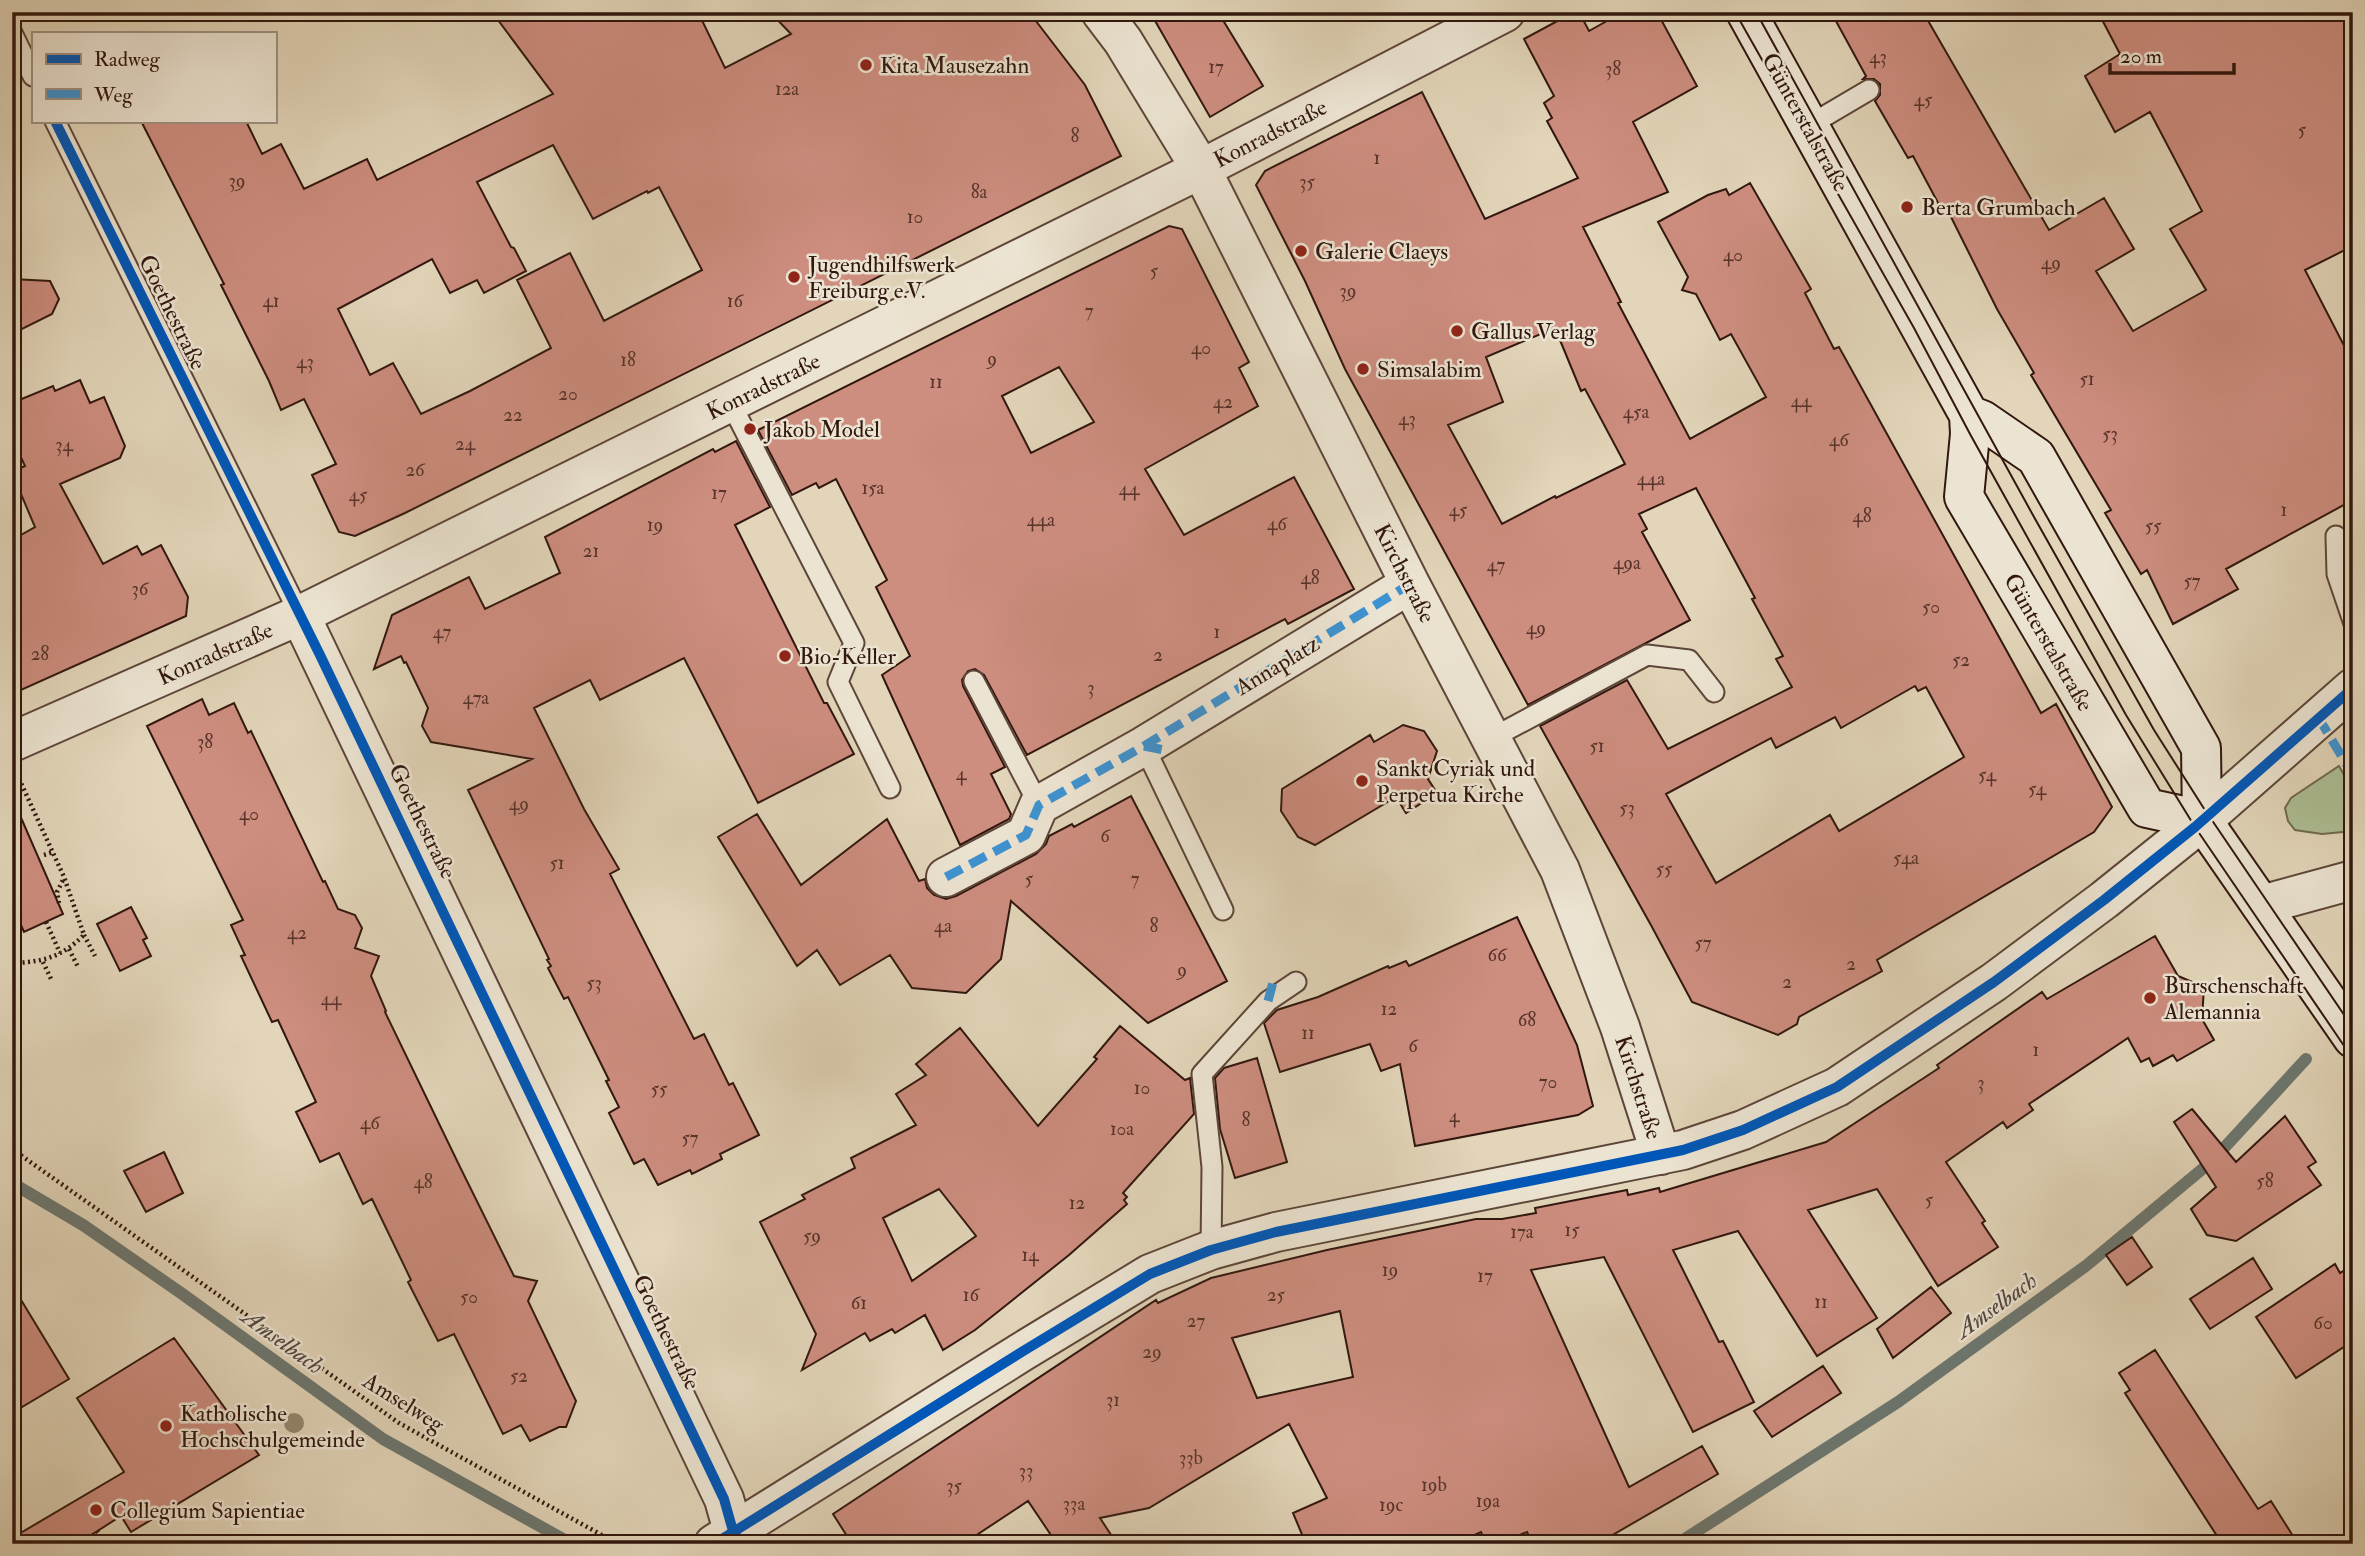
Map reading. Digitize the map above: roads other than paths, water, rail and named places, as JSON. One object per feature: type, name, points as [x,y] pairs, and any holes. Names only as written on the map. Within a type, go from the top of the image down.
[{"type":"street","name":"Kirchstraße","points":[[1101,12],[1123,41],[1201,169],[1410,584],[1560,870],[1620,1027],[1661,1155]]},
{"type":"street","name":"Konradstraße","points":[[13,756],[1201,169],[1505,12]]},
{"type":"street","name":"Günterstalstraße","points":[[1746,12],[1969,415],[1970,434],[1964,497],[2147,808],[2202,820]]},
{"type":"street","points":[[1969,415],[1982,420],[2036,457],[2201,748],[2202,820],[2353,1038]]},
{"type":"street","name":"Annaplatz","points":[[1038,805],[1144,746],[1410,584]]},
{"type":"street","name":"Goethestraße","points":[[300,615],[724,1499],[729,1539]]},
{"type":"street","points":[[729,1539],[1150,1274],[1211,1250],[1276,1232],[1661,1155],[1743,1130],[1836,1087],[1994,982],[2104,900],[2202,820],[2353,688]]},
{"type":"street","points":[[946,877],[1026,835],[1038,805]]},
{"type":"street","points":[[2261,905],[2353,880]]},
{"type":"lane","points":[[12,33],[32,74]]},
{"type":"lane","points":[[1808,126],[1869,90]]},
{"type":"lane","name":"Goethestraße","points":[[55,122],[300,615]]},
{"type":"lane","points":[[730,402],[854,643],[838,682],[890,788]]},
{"type":"lane","points":[[2336,536],[2337,575],[2353,621]]},
{"type":"lane","points":[[1492,738],[1647,655],[1689,660],[1714,692]]},
{"type":"lane","points":[[974,681],[1038,805]]},
{"type":"lane","points":[[1144,746],[1223,910]]},
{"type":"lane","points":[[1211,1250],[1212,1167],[1202,1074],[1268,1001],[1296,982]]},
{"type":"waterway","name":"Amselbach","points":[[1677,1544],[1898,1402],[2087,1265],[2212,1161],[2306,1059]]},
{"type":"waterway","name":"Amselbach","points":[[12,1183],[83,1225],[383,1439],[572,1544]]},
{"type":"tram line","points":[[1735,12],[1914,328],[2126,715],[2195,827],[2353,1059]]},
{"type":"tram line","points":[[1756,12],[2154,730],[2353,1028]]},
{"type":"place","name":"Kita Mausezahn","points":[[866,65]]},
{"type":"place","name":"Berta Grumbach","points":[[1907,207]]},
{"type":"place","name":"Galerie Claeys","points":[[1301,251]]},
{"type":"place","name":"Jugendhilfswerk Freiburg e.V.","points":[[794,277]]},
{"type":"place","name":"Gallus Verlag","points":[[1457,331]]},
{"type":"place","name":"Simsalabim","points":[[1363,369]]},
{"type":"place","name":"Jakob Model","points":[[750,429]]},
{"type":"place","name":"Bio-Keller","points":[[785,656]]},
{"type":"place","name":"Sankt Cyriak und Perpetua Kirche","points":[[1362,781]]},
{"type":"place","name":"Burschenschaft Alemannia","points":[[2150,998]]},
{"type":"place","name":"Katholische Hochschulgemeinde","points":[[166,1426]]},
{"type":"place","name":"Collegium Sapientiae","points":[[96,1510]]}]
